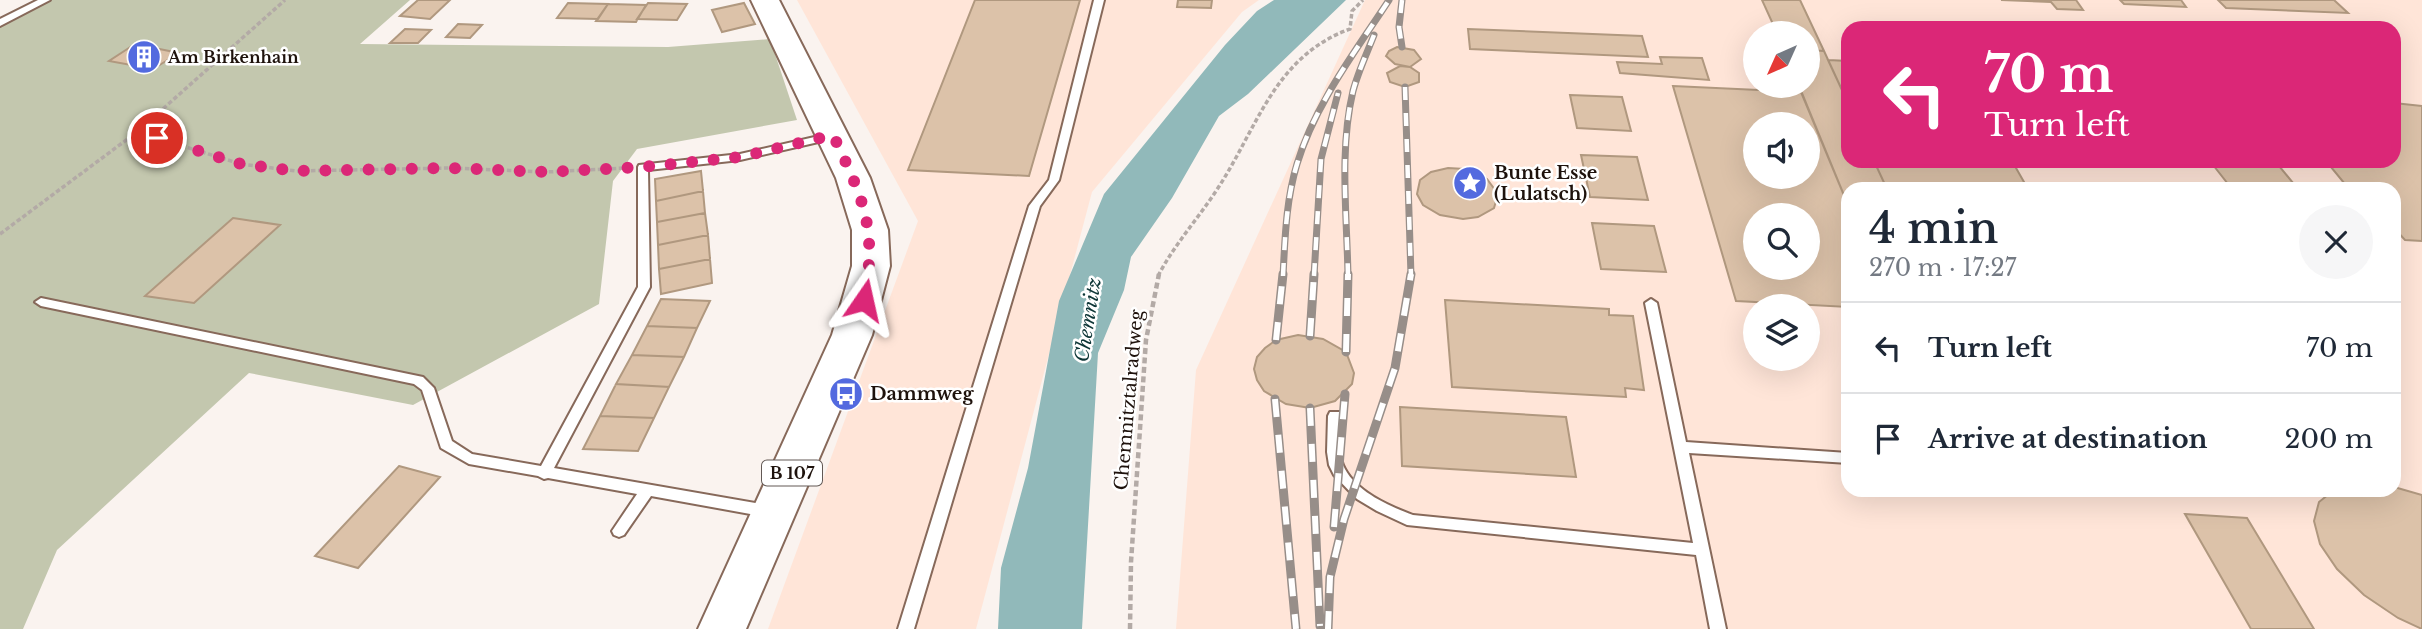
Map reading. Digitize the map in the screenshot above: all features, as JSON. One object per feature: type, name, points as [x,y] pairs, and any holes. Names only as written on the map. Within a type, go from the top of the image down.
[{"type":"main road","name":"B 107","points":[[722,629],[852,335],[871,266],[865,210],[833,135],[765,0]]},
{"type":"lane","points":[[0,23],[45,0]]},
{"type":"lane","points":[[906,629],[1034,210],[1054,180],[1099,0]]},
{"type":"lane","points":[[544,474],[643,286],[643,167],[740,157],[833,135]]},
{"type":"lane","points":[[41,302],[418,380],[429,388],[446,444],[469,459],[775,512]]},
{"type":"lane","points":[[1651,303],[1718,629]]},
{"type":"lane","points":[[1335,416],[1334,438],[1339,471],[1380,508],[1412,521],[1702,551]]},
{"type":"lane","points":[[1681,447],[1841,458]]},
{"type":"lane","points":[[619,531],[647,491]]},
{"type":"path","points":[[0,234],[137,132],[285,0]]},
{"type":"path","name":"Chemnitztalradweg","points":[[1130,629],[1131,562],[1146,340],[1158,275],[1181,238],[1217,190],[1267,97],[1309,50],[1328,37],[1350,29],[1352,11],[1363,0]]},
{"type":"path","points":[[137,132],[241,164],[296,171],[450,168],[546,172],[643,167]]},
{"type":"shaded area","points":[[797,0],[1259,0],[1242,12],[1092,192],[976,629],[768,629],[918,221]]},
{"type":"shaded area","points":[[1365,0],[2422,0],[2422,629],[1176,629],[1196,370]]},
{"type":"green space","points":[[50,0],[410,0],[360,44],[668,47],[770,39],[797,120],[637,149],[613,181],[599,304],[413,405],[249,373],[57,550],[23,629],[0,629],[0,27]]},
{"type":"water","name":"Chemnitz","points":[[1274,0],[1346,0],[1248,94],[1219,116],[1172,198],[1131,257],[1124,290],[1098,353],[1082,629],[998,629],[1001,568],[1028,468],[1059,301],[1104,194],[1225,45],[1257,11]]},
{"type":"building","points":[[418,0],[450,0],[430,19],[400,16]]},
{"type":"building","points":[[975,0],[1080,0],[1029,176],[908,170]]},
{"type":"building","points":[[1178,0],[1212,0],[1211,8],[1177,7]]},
{"type":"building","points":[[1762,0],[1800,0],[1810,21],[1772,21]]},
{"type":"building","points":[[2001,0],[2076,0],[2083,10],[2057,9],[2051,2]]},
{"type":"building","points":[[2120,0],[2181,0],[2186,7],[2124,4]]},
{"type":"building","points":[[2218,0],[2334,0],[2348,13],[2226,8]]},
{"type":"building","points":[[568,3],[608,4],[598,19],[557,18]]},
{"type":"building","points":[[648,3],[687,4],[677,20],[637,19]]},
{"type":"building","points":[[744,3],[755,24],[722,32],[712,10]]},
{"type":"building","points":[[608,4],[646,5],[636,22],[596,21]]},
{"type":"building","points":[[458,24],[482,25],[470,38],[446,37]]},
{"type":"building","points":[[405,29],[431,30],[418,43],[390,43]]},
{"type":"building","points":[[1468,29],[1642,36],[1648,57],[1470,49]]},
{"type":"building","name":"Am Birkenhain","points":[[135,44],[179,53],[153,69],[109,61]]},
{"type":"building","points":[[1397,47],[1414,50],[1421,59],[1410,67],[1395,64],[1386,56]]},
{"type":"building","points":[[1820,51],[1824,51],[1841,88],[1841,168],[1877,168],[1884,182],[1841,182],[1841,188],[1820,137],[1820,112],[1810,112],[1804,98],[1820,98]]},
{"type":"building","points":[[1660,57],[1702,58],[1709,80],[1620,73],[1617,62],[1662,64]]},
{"type":"building","points":[[1828,60],[1841,61],[1841,88]]},
{"type":"building","points":[[1400,66],[1410,67],[1419,73],[1419,82],[1405,87],[1390,82],[1387,73]]},
{"type":"building","points":[[1673,86],[1743,89],[1743,98],[1803,98],[1809,112],[1743,112],[1743,189],[1820,189],[1820,138],[1841,188],[1841,307],[1820,306],[1820,294],[1743,294],[1743,301],[1736,301]]},
{"type":"building","points":[[1570,95],[1622,97],[1631,131],[1577,128]]},
{"type":"building","points":[[2401,104],[2422,106],[2422,241],[2405,240],[2401,236],[2401,182],[2343,182],[2332,168],[2401,168]]},
{"type":"building","points":[[1581,155],[1637,157],[1648,200],[1590,197]]},
{"type":"building","points":[[1448,168],[1465,169],[1487,179],[1498,194],[1494,208],[1478,217],[1463,219],[1440,215],[1423,205],[1417,194],[1420,180],[1431,172]]},
{"type":"building","points":[[1877,168],[2016,168],[2024,182],[1884,182]]},
{"type":"building","points":[[2216,168],[2281,168],[2292,182],[2226,182]]},
{"type":"building","points":[[701,171],[703,191],[656,201],[655,179]]},
{"type":"building","points":[[703,191],[705,213],[657,222],[656,201]]},
{"type":"building","points":[[705,213],[708,235],[658,245],[657,222]]},
{"type":"building","points":[[233,218],[280,225],[194,303],[145,296]]},
{"type":"building","points":[[1592,223],[1654,226],[1666,272],[1601,269]]},
{"type":"building","points":[[708,235],[710,259],[659,269],[658,245]]},
{"type":"building","points":[[710,259],[712,283],[661,294],[659,269]]},
{"type":"building","points":[[661,299],[710,301],[697,328],[647,326]]},
{"type":"building","points":[[1445,300],[1609,309],[1609,315],[1633,316],[1644,390],[1625,388],[1626,397],[1452,387]]},
{"type":"building","points":[[647,326],[697,328],[684,357],[632,355]]},
{"type":"building","points":[[1298,335],[1323,339],[1346,352],[1354,373],[1352,384],[1335,401],[1310,408],[1286,404],[1264,391],[1257,380],[1254,369],[1257,357],[1265,348],[1276,340]]},
{"type":"building","points":[[632,355],[684,357],[669,387],[616,384]]},
{"type":"building","points":[[616,384],[669,387],[654,418],[600,416]]},
{"type":"building","points":[[1400,407],[1566,417],[1576,477],[1402,466]]},
{"type":"building","points":[[600,416],[654,418],[638,451],[583,449]]},
{"type":"building","points":[[399,466],[440,477],[358,568],[315,556]]},
{"type":"building","points":[[2401,489],[2422,495],[2422,629],[2398,618],[2364,595],[2337,569],[2320,544],[2314,521],[2319,502],[2325,497],[2401,497]]},
{"type":"building","points":[[2185,514],[2247,518],[2314,629],[2251,629]]},
{"type":"railway","points":[[1283,276],[1290,191],[1305,142],[1325,99],[1389,0]]},
{"type":"railway","points":[[1402,0],[1399,27],[1402,47]]},
{"type":"railway","points":[[1348,275],[1346,136],[1353,91],[1374,35]]},
{"type":"railway","points":[[1405,87],[1411,274]]},
{"type":"railway","points":[[1314,276],[1321,159],[1338,93]]},
{"type":"railway","points":[[1276,340],[1283,274]]},
{"type":"railway","points":[[1310,336],[1314,274]]},
{"type":"railway","points":[[1328,629],[1330,577],[1344,519],[1395,368],[1411,274]]},
{"type":"railway","points":[[1346,352],[1348,275]]},
{"type":"railway","points":[[1334,527],[1345,394]]},
{"type":"railway","points":[[1275,399],[1296,629]]},
{"type":"railway","points":[[1310,408],[1320,626]]},
{"type":"place","name":"Am Birkenhain","points":[[144,57]]},
{"type":"place","name":"Bunte Esse (Lulatsch)","points":[[1470,183]]},
{"type":"place","name":"Dammweg","points":[[846,394]]},
{"type":"route","points":[[157,138],[241,164],[296,171],[450,168],[546,172],[643,167],[740,157],[833,135],[853,178],[870,230],[871,266],[864,300]]}]
